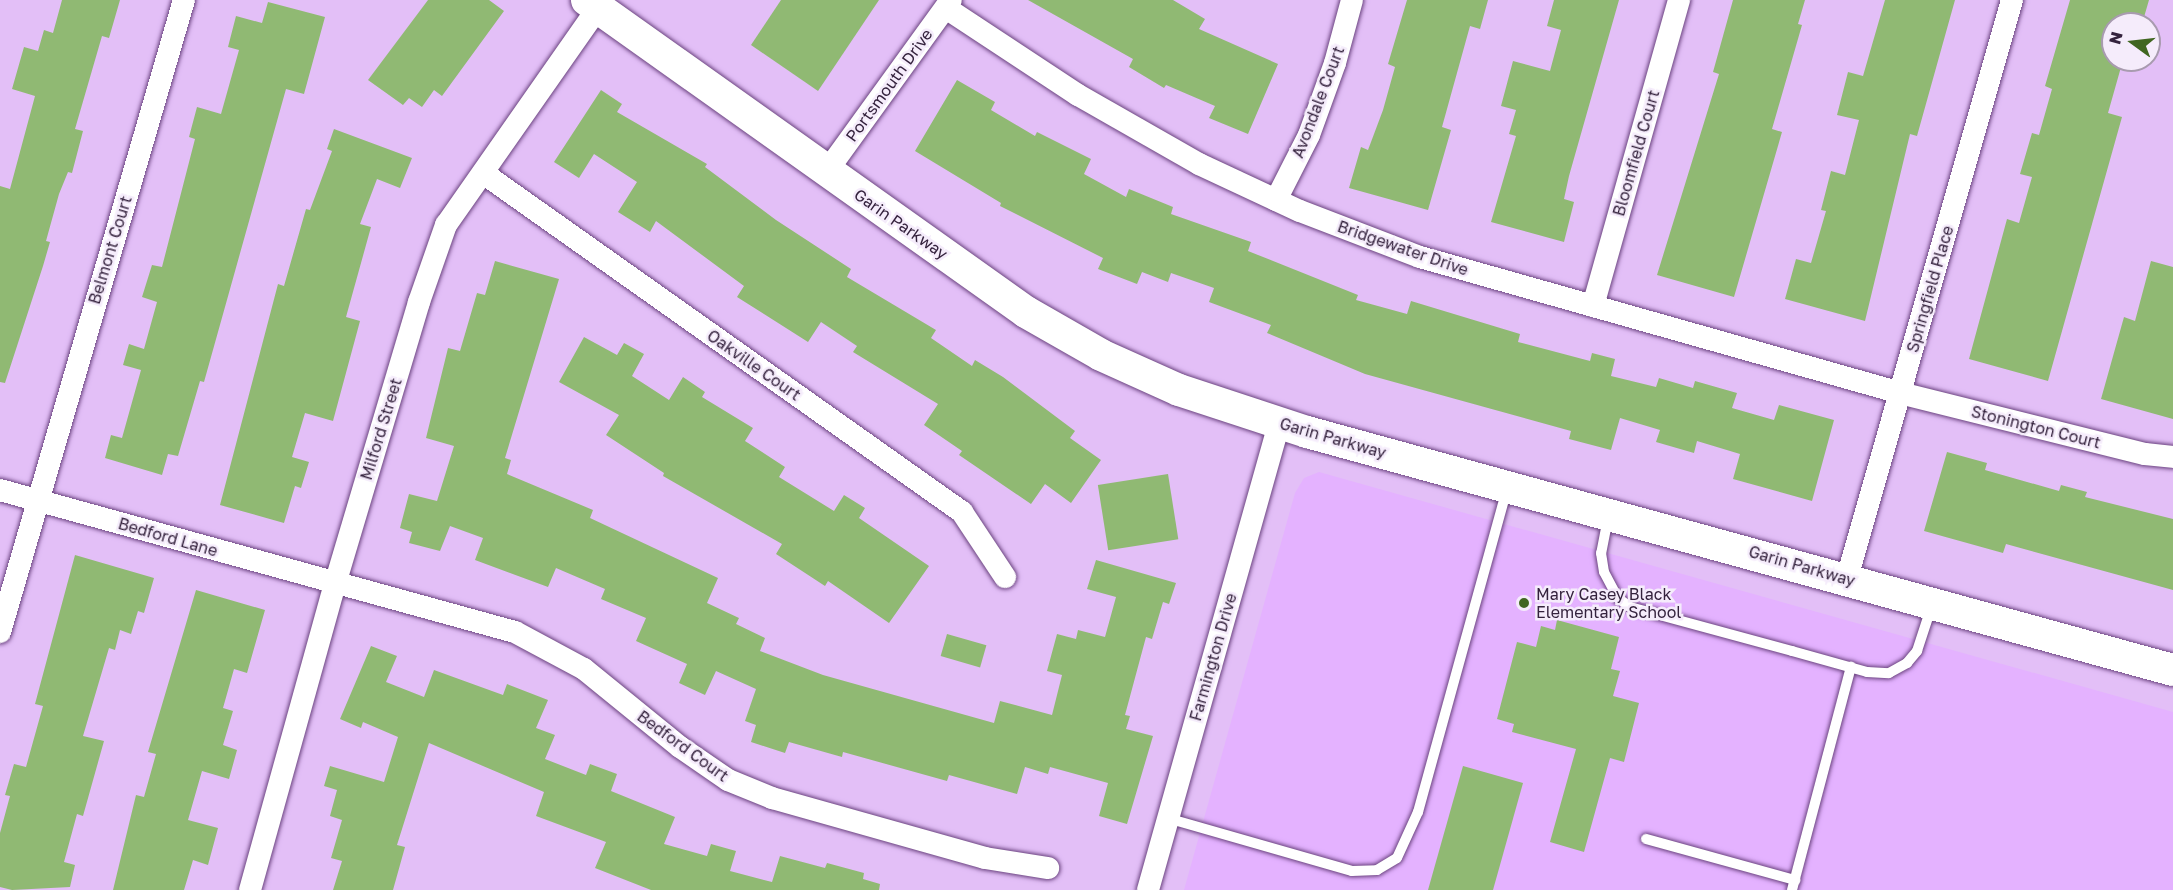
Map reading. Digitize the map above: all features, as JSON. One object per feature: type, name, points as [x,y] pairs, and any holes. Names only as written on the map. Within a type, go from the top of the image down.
[{"type":"street","name":"Belmont Court","points":[[0,632],[36,500],[184,0]]},
{"type":"street","name":"Avondale Court","points":[[1276,200],[1312,125],[1335,63],[1352,0]]},
{"type":"street","name":"Bloomfield Court","points":[[1593,306],[1679,0]]},
{"type":"street","name":"Springfield Place","points":[[1847,578],[2012,0]]},
{"type":"street","name":"Garin Parkway","points":[[592,4],[1026,312],[1101,355],[1179,390],[1279,423],[1508,488],[1610,512],[2173,670]]},
{"type":"street","name":"Milford Street","points":[[250,890],[335,584],[419,302],[446,225],[483,173],[592,4]]},
{"type":"street","name":"Bridgewater Drive","points":[[948,4],[1078,95],[1199,164],[1276,200],[1420,257],[1900,393]]},
{"type":"street","name":"Portsmouth Drive","points":[[827,171],[948,4]]},
{"type":"street","name":"Oakville Court","points":[[483,173],[962,512],[1005,577]]},
{"type":"street","name":"Stonington Court","points":[[1900,393],[2145,454],[2173,457]]},
{"type":"street","name":"Farmington Drive","points":[[1148,890],[1279,423]]},
{"type":"street","name":"Bedford Lane","points":[[0,490],[335,584]]},
{"type":"street","name":"Bedford Court","points":[[335,584],[515,632],[555,651],[584,669],[680,747],[718,774],[772,798],[985,858],[1048,868]]},
{"type":"lane","points":[[1167,818],[1352,871],[1377,870],[1397,858],[1418,812],[1508,488]]},
{"type":"lane","points":[[1610,512],[1600,554],[1604,572],[1618,598],[1630,607],[1851,667],[1889,673],[1907,663],[1917,651],[1933,602]]},
{"type":"lane","points":[[1646,839],[1793,885],[1851,667]]},
{"type":"shaded area","name":"Mary Casey Black Elementary School","points":[[1319,472],[2173,712],[2173,890],[1184,890],[1295,493],[1304,478]]},
{"type":"building","points":[[62,0],[120,0],[109,38],[102,36],[75,129],[83,131],[72,173],[68,172],[59,194],[46,241],[50,242],[5,383],[0,382],[0,186],[10,189],[35,96],[12,89],[24,47],[38,51],[44,30],[53,33]]},
{"type":"building","points":[[428,0],[489,0],[504,11],[442,96],[434,90],[422,107],[409,98],[403,105],[368,80]]},
{"type":"building","points":[[781,0],[879,0],[818,91],[751,45]]},
{"type":"building","points":[[1028,0],[1173,0],[1205,19],[1199,29],[1278,64],[1248,134],[1209,118],[1215,106],[1166,85],[1164,88],[1129,67],[1133,59]]},
{"type":"building","points":[[1407,0],[1488,0],[1480,29],[1470,26],[1442,127],[1451,130],[1428,210],[1349,188],[1361,147],[1368,150],[1383,110],[1395,67],[1388,64]]},
{"type":"building","points":[[1554,0],[1619,0],[1569,176],[1564,199],[1574,202],[1564,242],[1491,222],[1516,136],[1509,134],[1516,110],[1501,106],[1513,61],[1550,71],[1561,30],[1547,26]]},
{"type":"building","points":[[1733,0],[1805,0],[1798,24],[1802,25],[1772,129],[1782,132],[1734,297],[1657,275],[1719,74],[1713,72]]},
{"type":"building","points":[[1885,0],[1955,0],[1917,136],[1910,134],[1865,321],[1785,299],[1796,259],[1811,263],[1826,211],[1821,210],[1831,171],[1845,175],[1859,120],[1837,115],[1848,72],[1863,76]]},
{"type":"building","points":[[2070,0],[2149,0],[2146,12],[2101,12],[2101,72],[2120,72],[2108,113],[2122,117],[2048,381],[1969,359],[2007,219],[2019,223],[2032,177],[2020,174],[2032,133],[2039,135],[2052,89],[2045,86]]},
{"type":"building","points":[[268,2],[325,17],[304,94],[286,89],[204,382],[200,381],[178,456],[168,454],[162,475],[105,458],[111,435],[122,438],[141,370],[123,365],[129,344],[144,349],[157,302],[142,297],[152,265],[162,267],[195,139],[189,137],[197,107],[221,114],[239,50],[228,47],[236,16],[262,23]]},
{"type":"building","points":[[957,80],[995,102],[991,110],[1035,136],[1037,132],[1091,159],[1084,174],[1126,197],[1129,189],[1173,207],[1171,214],[1251,242],[1248,251],[1358,295],[1356,300],[1407,314],[1411,301],[1520,334],[1518,342],[1590,361],[1592,353],[1615,359],[1611,376],[1656,387],[1659,378],[1693,388],[1695,381],[1737,393],[1732,408],[1774,420],[1779,405],[1834,420],[1812,501],[1733,479],[1740,454],[1697,441],[1694,453],[1656,442],[1660,430],[1620,418],[1611,450],[1569,439],[1571,431],[1365,374],[1267,333],[1271,325],[1209,302],[1214,288],[1171,273],[1168,282],[1142,272],[1137,284],[1098,269],[1103,258],[1000,206],[1001,203],[915,151]]},
{"type":"building","points":[[601,90],[622,104],[617,112],[707,164],[705,167],[776,220],[851,269],[847,277],[936,330],[931,338],[972,366],[975,360],[1003,377],[1075,431],[1070,438],[1101,460],[1071,503],[1045,484],[1031,504],[959,455],[962,451],[924,425],[938,404],[853,352],[857,346],[821,322],[808,342],[737,297],[744,286],[656,221],[650,232],[618,212],[637,182],[594,154],[579,178],[554,162]]},
{"type":"building","points":[[334,129],[412,158],[400,188],[377,179],[360,224],[371,227],[346,317],[360,321],[333,421],[305,413],[292,457],[309,462],[301,488],[295,486],[284,523],[220,505],[278,284],[284,286],[306,209],[310,210],[332,151],[327,149]]},
{"type":"building","points":[[495,261],[559,279],[505,458],[511,460],[507,474],[593,510],[590,518],[718,578],[707,603],[739,618],[736,624],[765,638],[760,651],[823,675],[994,723],[1000,701],[1052,715],[1062,675],[1047,671],[1057,634],[1076,639],[1078,630],[1105,637],[1116,597],[1087,589],[1096,560],[1176,583],[1169,604],[1163,602],[1152,639],[1146,637],[1125,715],[1130,716],[1126,729],[1153,736],[1127,824],[1099,816],[1108,783],[1050,767],[1048,774],[1025,767],[1017,794],[949,775],[947,781],[843,752],[842,757],[789,742],[785,753],[751,742],[756,725],[745,721],[756,689],[716,671],[705,695],[679,683],[687,664],[636,641],[646,618],[601,599],[605,589],[556,568],[548,587],[475,560],[483,538],[450,526],[440,551],[409,543],[412,532],[400,528],[409,494],[437,501],[454,446],[426,438],[448,348],[460,351],[477,293],[485,295]]},
{"type":"building","points":[[2151,261],[2173,267],[2173,419],[2101,399],[2124,317],[2135,321]]},
{"type":"building","points":[[584,337],[617,355],[624,343],[644,354],[632,376],[669,400],[683,377],[705,392],[702,397],[753,428],[745,441],[785,467],[779,477],[834,511],[844,495],[865,508],[859,518],[929,566],[889,623],[828,581],[825,586],[776,554],[782,544],[663,476],[664,473],[606,435],[619,415],[559,382]]},
{"type":"building","points":[[1947,452],[1987,463],[1985,470],[2059,491],[2061,485],[2087,492],[2085,497],[2173,519],[2173,590],[2006,544],[2003,553],[1924,531]]},
{"type":"building","points":[[1168,474],[1178,539],[1108,550],[1098,485]]},
{"type":"building","points":[[75,555],[154,578],[144,613],[138,611],[131,634],[120,630],[115,650],[109,648],[83,736],[104,741],[83,816],[77,814],[64,862],[75,865],[70,887],[12,890],[0,887],[0,833],[10,796],[5,795],[14,764],[26,767],[43,706],[35,704]]},
{"type":"building","points":[[196,590],[265,610],[247,673],[234,669],[223,708],[233,711],[223,745],[237,750],[229,779],[202,771],[188,820],[218,828],[208,865],[193,860],[184,890],[113,890],[136,795],[144,797],[156,754],[148,752]]},
{"type":"building","points":[[1557,620],[1619,637],[1611,669],[1620,671],[1613,696],[1639,703],[1624,762],[1610,758],[1584,852],[1550,842],[1576,749],[1512,732],[1514,724],[1497,719],[1517,642],[1536,647],[1541,626],[1555,630]]},
{"type":"building","points":[[947,634],[986,645],[980,667],[941,656]]},
{"type":"building","points":[[371,646],[397,656],[386,682],[424,697],[434,670],[503,695],[507,684],[548,700],[536,728],[555,735],[545,759],[586,775],[590,764],[617,774],[611,791],[675,817],[664,844],[707,856],[711,844],[736,851],[730,871],[772,882],[780,856],[825,868],[827,863],[864,873],[863,879],[880,884],[879,890],[651,890],[595,868],[606,842],[536,816],[544,792],[429,743],[397,845],[405,847],[393,890],[333,890],[342,861],[331,858],[342,820],[330,816],[337,790],[324,786],[330,766],[384,782],[398,737],[363,722],[361,728],[340,719]]},
{"type":"building","points":[[1463,766],[1523,783],[1493,890],[1428,890]]},
{"type":"place","name":"Mary Casey Black Elementary School","points":[[1524,603]]}]
